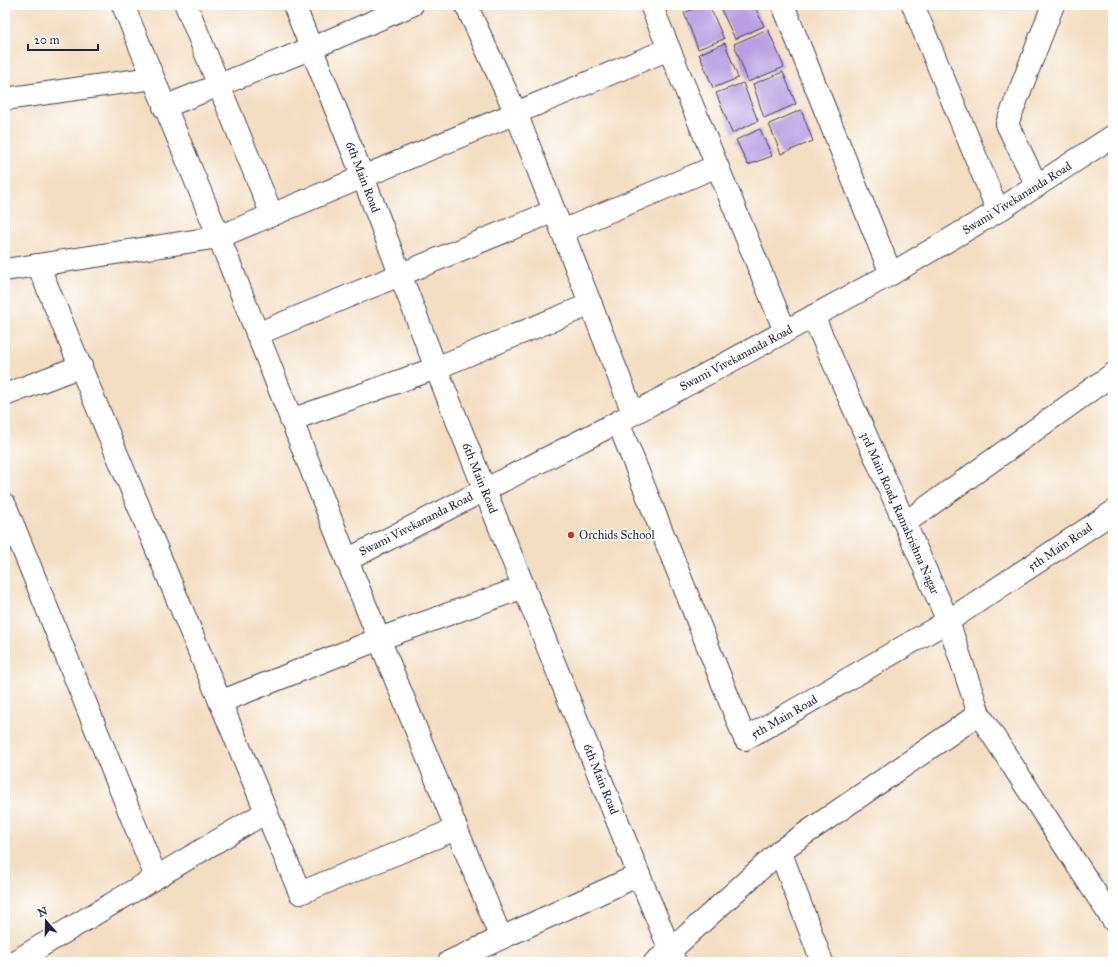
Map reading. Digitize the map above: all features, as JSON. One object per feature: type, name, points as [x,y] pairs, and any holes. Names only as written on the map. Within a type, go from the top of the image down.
[{"type":"street","points":[[122,5],[219,237],[347,560],[501,938]]},
{"type":"street","points":[[186,5],[272,215]]},
{"type":"street","name":"6th Main Road","points":[[294,5],[363,177],[436,368],[639,875],[667,958]]},
{"type":"street","points":[[164,107],[312,48],[412,5]]},
{"type":"street","points":[[466,5],[516,113],[591,304],[626,417]]},
{"type":"street","points":[[651,5],[785,331]]},
{"type":"street","points":[[783,5],[891,274]]},
{"type":"street","points":[[913,5],[998,212]]},
{"type":"street","points":[[1037,186],[1007,124],[1053,5]]},
{"type":"street","points":[[5,270],[219,237],[669,49]]},
{"type":"street","points":[[5,99],[153,78]]},
{"type":"street","name":"Swami Vivekananda Road","points":[[347,560],[626,417],[891,274],[998,212],[1113,136]]},
{"type":"street","points":[[562,231],[717,166]]},
{"type":"street","points":[[257,334],[554,211]]},
{"type":"street","points":[[38,265],[300,893],[456,829]]},
{"type":"street","points":[[291,420],[436,368],[591,304]]},
{"type":"street","name":"3rd Main Road, Ramakrishna Nagar","points":[[814,316],[948,622],[979,714],[1113,920]]},
{"type":"street","points":[[5,396],[81,366]]},
{"type":"street","points":[[905,523],[1113,374]]},
{"type":"street","name":"5th Main Road","points":[[626,417],[745,740],[948,622],[1113,512]]},
{"type":"street","points":[[5,505],[156,877]]},
{"type":"street","points":[[220,702],[379,639],[524,587]]},
{"type":"street","points":[[667,958],[780,851],[979,714]]},
{"type":"street","points":[[14,962],[266,812]]},
{"type":"street","points":[[780,851],[822,962]]},
{"type":"street","points":[[449,962],[639,875]]},
{"type":"building","points":[[703,5],[709,5],[724,39],[698,49],[684,13]]},
{"type":"building","points":[[719,5],[754,5],[764,26],[735,39]]},
{"type":"building","points":[[768,29],[784,67],[748,82],[734,44]]},
{"type":"building","points":[[725,43],[738,78],[713,88],[699,54]]},
{"type":"building","points":[[783,72],[796,104],[764,118],[753,84]]},
{"type":"building","points":[[743,83],[758,121],[732,133],[716,93]]},
{"type":"building","points":[[801,110],[813,141],[781,154],[769,124]]},
{"type":"building","points":[[760,129],[772,156],[748,165],[736,140]]},
{"type":"place","name":"Orchids School","points":[[571,535]]}]
